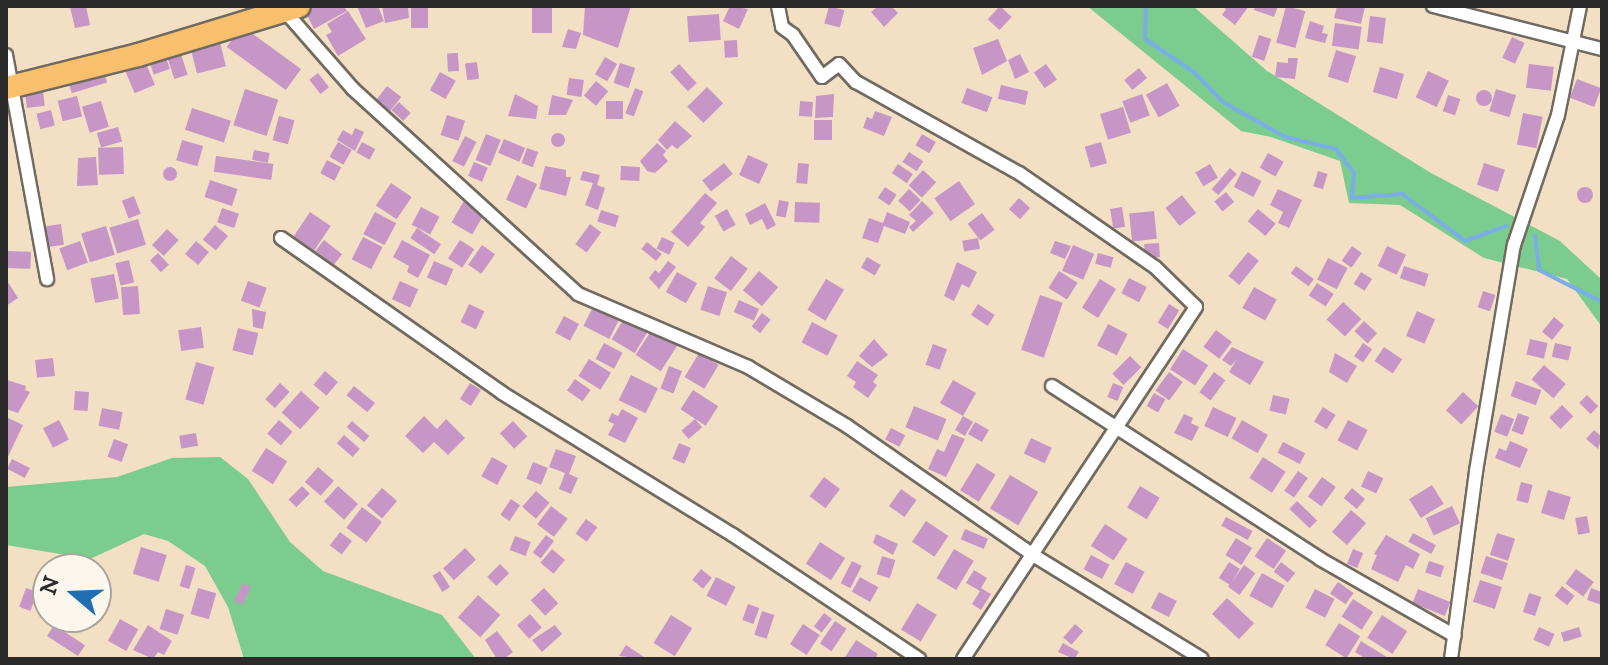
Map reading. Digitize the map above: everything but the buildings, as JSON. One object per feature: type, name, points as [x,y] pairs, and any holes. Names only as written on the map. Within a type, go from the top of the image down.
[{"type":"highway","points":[[9,87],[288,8]]},
{"type":"street","points":[[778,6],[782,27],[793,35],[822,77],[839,64],[856,82],[1019,173],[1155,267],[1196,307],[963,659]]},
{"type":"street","points":[[1433,6],[1602,49]]},
{"type":"street","points":[[1451,659],[1476,471],[1514,245],[1558,115],[1580,6]]},
{"type":"street","points":[[288,8],[353,89],[578,294],[748,367],[847,426],[1033,555],[1202,659]]},
{"type":"street","points":[[6,55],[9,87],[47,279]]},
{"type":"street","points":[[281,238],[502,393],[733,535],[919,659]]},
{"type":"street","points":[[1052,386],[1320,559],[1455,636]]},
{"type":"green space","points":[[1087,6],[1193,6],[1267,71],[1431,173],[1560,241],[1602,280],[1602,327],[1567,279],[1484,258],[1400,205],[1349,203],[1340,161],[1271,137],[1241,131]]},
{"type":"green space","points":[[220,457],[248,479],[290,542],[323,571],[442,615],[476,659],[244,659],[228,607],[205,566],[168,541],[144,534],[103,553],[54,553],[6,545],[6,487],[117,477],[172,458]]},
{"type":"waterway","points":[[1146,6],[1145,39],[1195,73],[1223,102],[1285,137],[1336,149],[1354,173],[1352,198],[1402,194],[1465,241],[1506,226]]},
{"type":"waterway","points":[[1535,236],[1539,270],[1602,302]]}]
